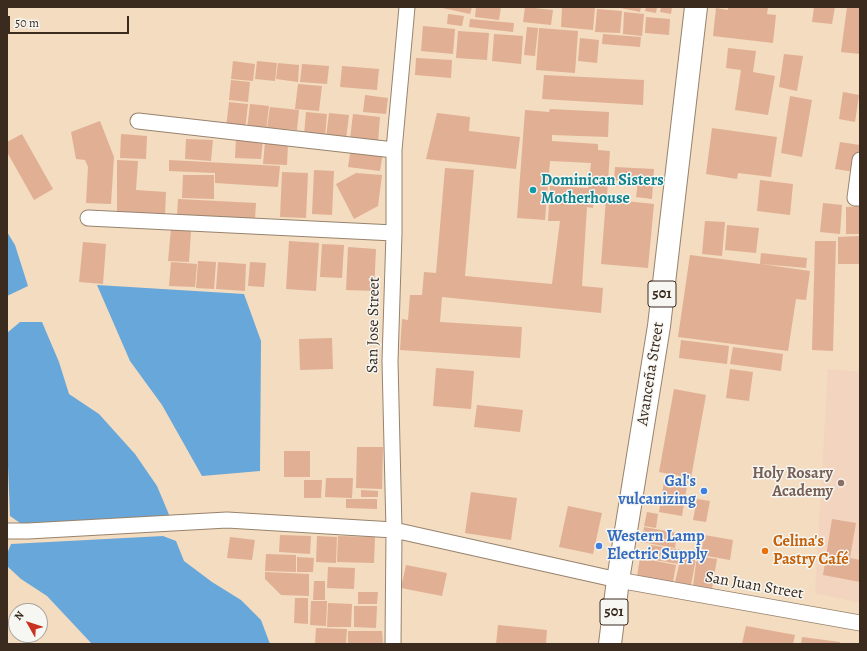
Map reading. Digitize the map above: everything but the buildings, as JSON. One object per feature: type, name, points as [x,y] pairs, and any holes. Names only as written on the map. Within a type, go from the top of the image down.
[{"type":"main road","name":"Avanceña Street","points":[[610,644],[618,580],[658,326],[696,7]]},
{"type":"street","name":"San Jose Street","points":[[393,644],[394,530],[390,361],[394,233],[394,150],[407,7]]},
{"type":"street","points":[[138,121],[394,150]]},
{"type":"street","points":[[860,160],[855,198],[860,198]]},
{"type":"street","points":[[88,218],[394,233]]},
{"type":"street","name":"San Juan Street","points":[[7,531],[227,520],[394,530],[618,580],[860,624]]},
{"type":"shaded area","name":"Holy Rosary Academy","points":[[828,369],[860,372],[860,603],[815,593]]},
{"type":"water","points":[[7,232],[15,245],[28,286],[7,296]]},
{"type":"water","points":[[97,285],[244,294],[261,341],[260,471],[202,476],[162,405],[130,361]]},
{"type":"water","points":[[20,322],[42,322],[59,362],[69,394],[99,414],[135,454],[157,486],[170,517],[23,525],[10,516],[7,440],[7,333]]},
{"type":"water","points":[[163,536],[176,541],[184,561],[212,582],[241,600],[261,620],[270,644],[92,644],[47,596],[21,579],[7,566],[7,554],[11,544]]},
{"type":"place","name":"Dominican Sisters Motherhouse","points":[[533,190]]},
{"type":"place","name":"Holy Rosary Academy","points":[[841,483]]},
{"type":"place","name":"Gal's vulcanizing","points":[[704,491]]},
{"type":"place","name":"Western Lamp Electric Supply","points":[[599,546]]},
{"type":"place","name":"Celina's Pastry Café","points":[[765,551]]}]
